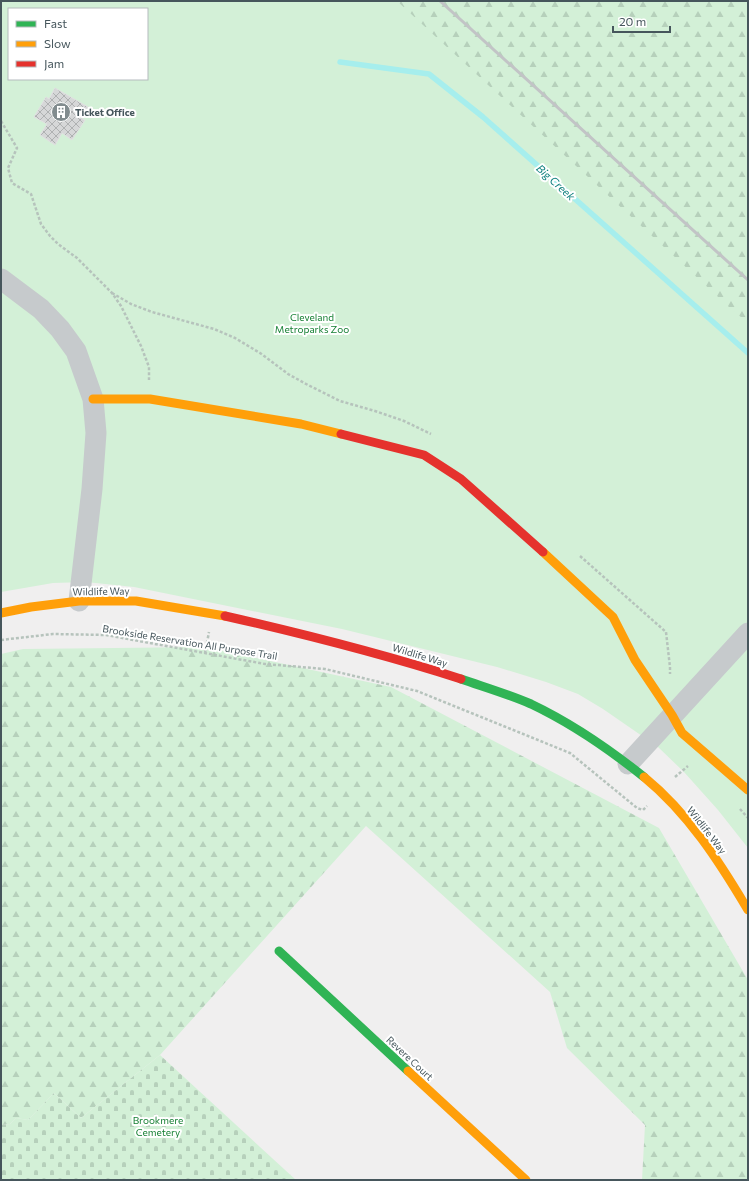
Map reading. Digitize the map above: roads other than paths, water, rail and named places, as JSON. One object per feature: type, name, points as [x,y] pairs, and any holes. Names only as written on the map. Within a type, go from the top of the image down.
[{"type":"street","points":[[1,279],[42,309],[60,329],[76,351],[93,398],[96,433],[92,489],[79,601]]},
{"type":"street","points":[[93,398],[150,399],[301,424],[424,456],[461,479],[613,617],[635,660],[672,715],[682,733],[748,790]]},
{"type":"street","name":"Wildlife Way","points":[[1,613],[31,607],[79,601],[136,601],[214,613],[311,636],[410,663],[494,690],[530,704],[586,736],[628,764],[661,791],[693,827],[726,873],[748,910]]},
{"type":"street","points":[[628,764],[748,633]]},
{"type":"street","name":"Revere Court","points":[[279,951],[526,1180]]},
{"type":"waterway","name":"Big Creek","points":[[340,62],[429,74],[483,117],[748,353]]},
{"type":"railway","points":[[440,1],[748,280]]},
{"type":"place","name":"Ticket Office","points":[[61,112]]},
{"type":"park label","name":"Cleveland Metroparks Zoo","points":[[312,322]]},
{"type":"park label","name":"Brookmere Cemetery","points":[[158,1126]]}]
